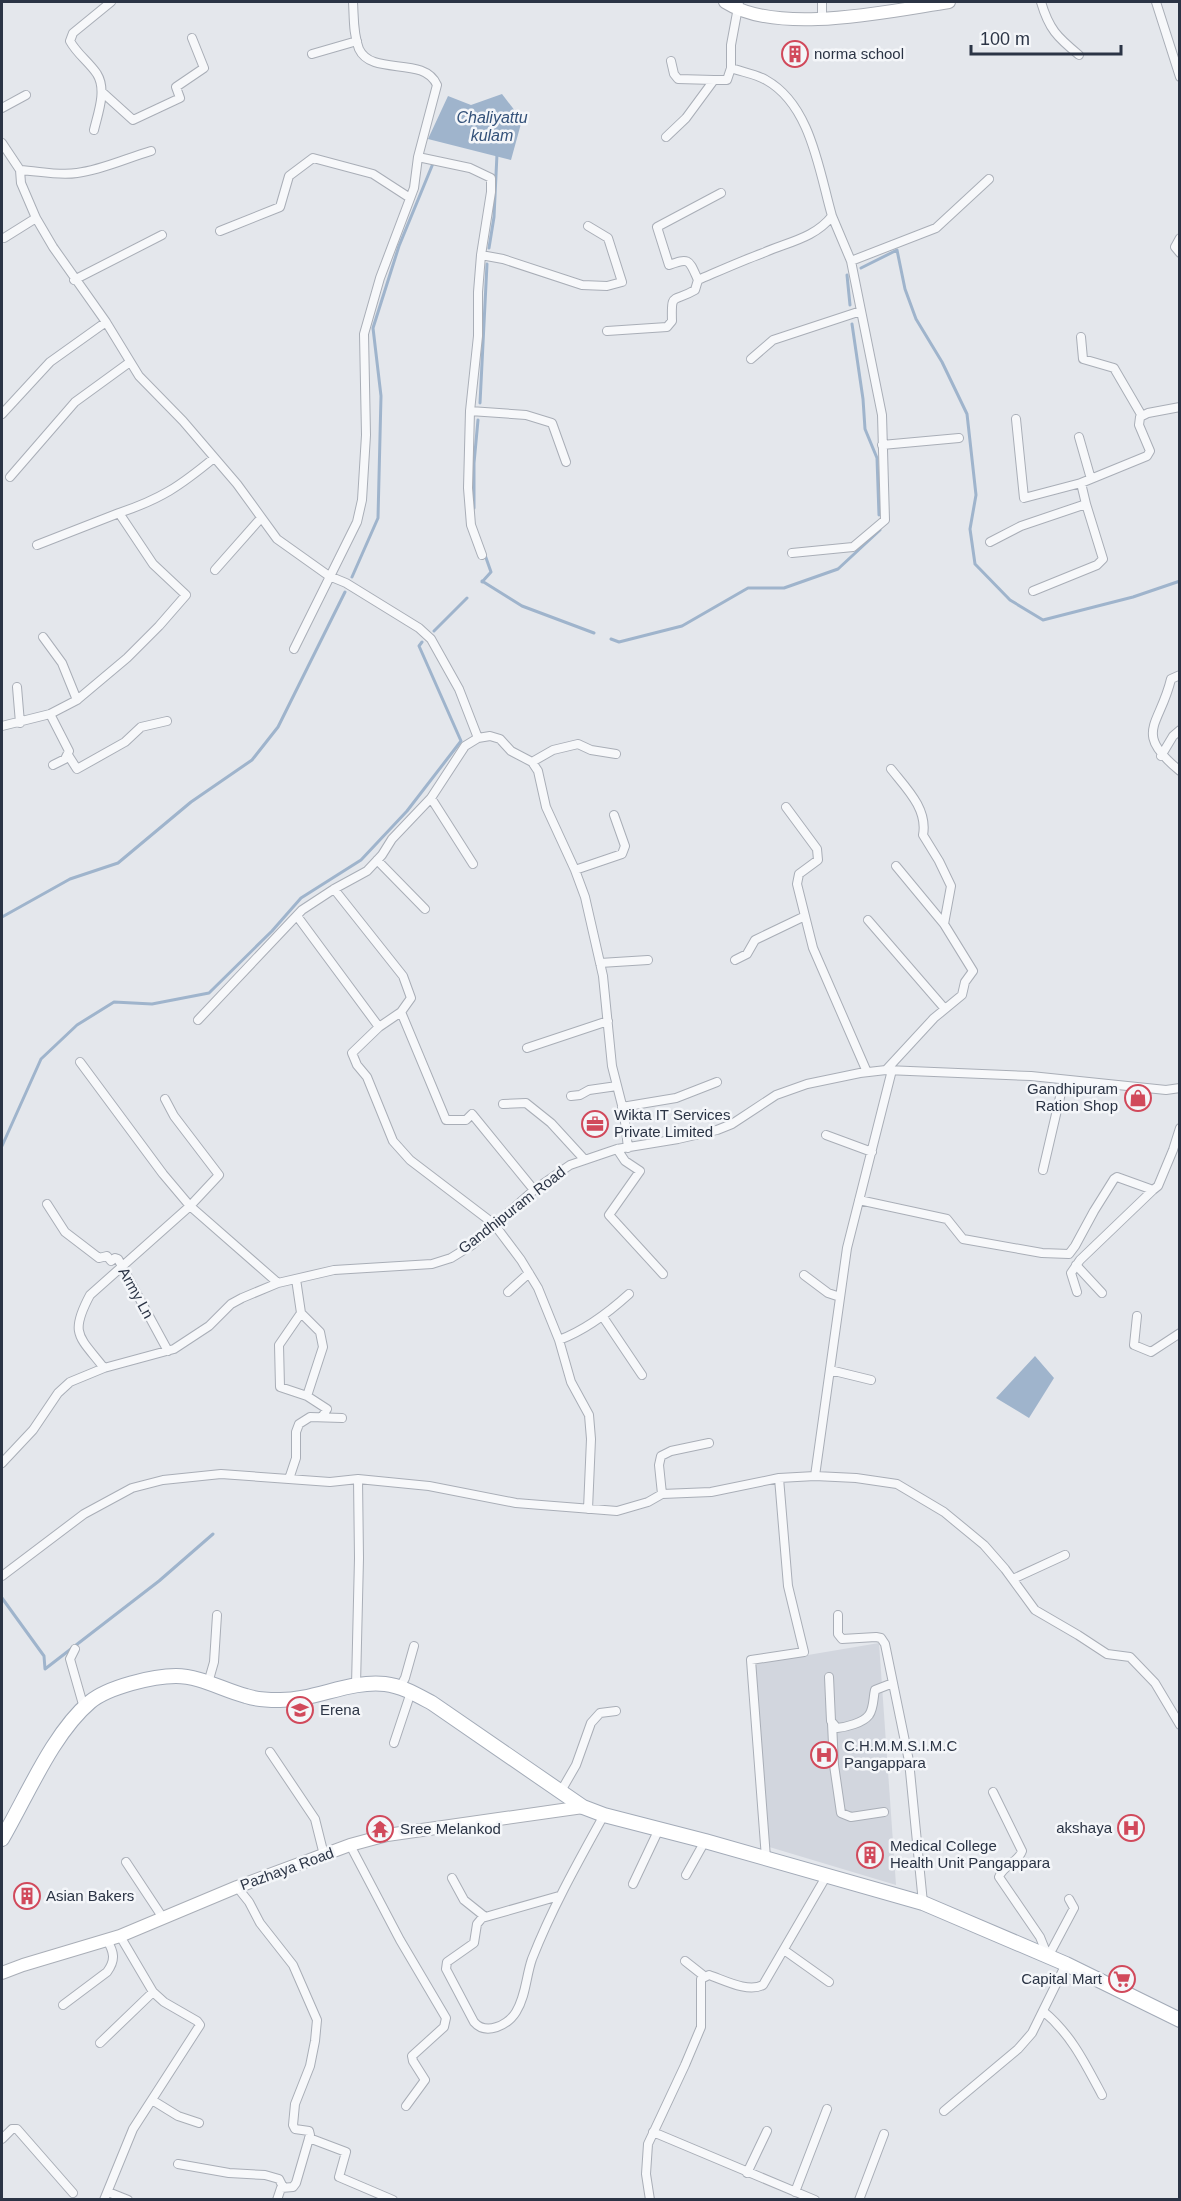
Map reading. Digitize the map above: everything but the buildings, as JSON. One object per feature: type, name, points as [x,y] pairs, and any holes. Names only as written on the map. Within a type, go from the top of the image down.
[{"type":"main road","points":[[2,1839],[63,1729],[91,1701],[134,1681],[178,1676],[208,1683],[247,1697],[279,1700],[314,1696],[356,1685],[386,1684],[432,1703],[583,1807],[604,1815],[923,1903],[1066,1964],[1179,2020]]},
{"type":"street","points":[[94,130],[102,92],[97,74],[70,41],[73,33],[111,2]]},
{"type":"street","points":[[294,649],[357,522],[362,500],[366,435],[364,334],[380,279],[414,188],[418,157],[437,85],[433,77],[424,71],[370,60],[360,51],[352,2]]},
{"type":"street","points":[[725,2],[767,16],[806,19],[893,6],[949,2]]},
{"type":"street","points":[[822,2],[822,18]]},
{"type":"street","points":[[1041,2],[1047,23],[1062,41],[1079,55]]},
{"type":"street","points":[[1156,2],[1179,77]]},
{"type":"street","points":[[671,61],[674,74],[678,79],[727,80],[731,68],[731,45],[739,6]]},
{"type":"street","points":[[102,92],[132,120],[180,98],[176,87],[204,68],[192,38]]},
{"type":"street","points":[[312,54],[357,41]]},
{"type":"street","points":[[731,68],[766,80],[784,94],[798,110],[808,134],[832,216],[851,261],[882,415],[885,520],[853,547],[792,553]]},
{"type":"street","points":[[666,137],[686,118],[714,80]]},
{"type":"street","points":[[2,108],[27,95]]},
{"type":"street","points":[[2,143],[20,170],[21,183],[36,218],[74,280],[106,322],[139,376],[183,421],[237,484],[277,539],[329,576],[346,583],[379,603],[419,628],[431,639],[459,689],[478,738]]},
{"type":"street","points":[[20,170],[76,174],[97,170],[151,151]]},
{"type":"street","points":[[418,157],[470,168],[491,178],[478,292],[478,336],[470,411],[468,509],[482,555]]},
{"type":"street","points":[[220,231],[280,207],[289,176],[313,158],[373,174],[410,198]]},
{"type":"street","points":[[851,261],[936,228],[989,179]]},
{"type":"street","points":[[607,331],[667,327],[672,321],[670,306],[672,302],[676,297],[695,290],[698,280],[688,260],[669,266],[657,227],[721,193]]},
{"type":"street","points":[[698,280],[766,251],[801,240],[825,225],[832,216]]},
{"type":"street","points":[[4,238],[36,218]]},
{"type":"street","points":[[482,255],[503,259],[582,285],[607,286],[622,282],[608,238],[588,226]]},
{"type":"street","points":[[74,280],[162,236]]},
{"type":"street","points":[[1179,238],[1175,247],[1179,254]]},
{"type":"street","points":[[751,359],[773,340],[861,311]]},
{"type":"street","points":[[2,414],[50,362],[106,322]]},
{"type":"street","points":[[1081,337],[1083,358],[1114,368],[1142,416]]},
{"type":"street","points":[[10,477],[75,402],[130,362]]},
{"type":"street","points":[[1016,419],[1024,498],[1091,480],[1147,456],[1150,451],[1139,425],[1142,416],[1179,407]]},
{"type":"street","points":[[470,411],[526,415],[552,423],[566,462]]},
{"type":"street","points":[[882,445],[959,438]]},
{"type":"street","points":[[1079,438],[1091,480]]},
{"type":"street","points":[[37,545],[145,504],[172,490],[214,458]]},
{"type":"street","points":[[1033,591],[1097,565],[1103,559],[1081,483]]},
{"type":"street","points":[[990,542],[1021,526],[1086,504]]},
{"type":"street","points":[[2,726],[50,714],[77,700],[135,650],[186,595],[153,564],[118,513]]},
{"type":"street","points":[[215,570],[261,518]]},
{"type":"street","points":[[43,637],[62,663],[77,700]]},
{"type":"street","points":[[1179,675],[1171,679],[1167,697],[1152,729],[1153,741],[1161,756],[1179,771]]},
{"type":"street","points":[[17,687],[20,723]]},
{"type":"street","points":[[50,714],[66,743],[68,755],[77,769],[125,742],[141,727],[167,721]]},
{"type":"street","points":[[1161,756],[1179,730]]},
{"type":"street","points":[[198,1020],[297,916],[334,889],[367,870],[392,839],[431,798],[465,746],[478,738],[490,736],[500,739],[511,751],[532,762],[538,771],[546,807],[585,897],[600,963],[608,1021],[608,1041],[628,1148]]},
{"type":"street","points":[[532,762],[553,750],[578,744],[591,750],[616,754]]},
{"type":"street","points":[[53,765],[68,755]]},
{"type":"street","points":[[891,769],[915,800],[925,824],[923,835],[951,886],[944,924]]},
{"type":"street","points":[[431,798],[473,864]]},
{"type":"street","points":[[786,807],[817,849],[818,860],[799,874],[796,884],[813,948],[867,1072]]},
{"type":"street","points":[[575,870],[622,854],[625,846],[614,814]]},
{"type":"street","points":[[377,860],[425,909]]},
{"type":"street","points":[[815,1476],[847,1248],[872,1152],[889,1070],[922,1030],[962,995],[965,982],[973,971],[944,924],[896,867]]},
{"type":"street","points":[[334,889],[403,976],[411,998],[401,1012],[379,1027],[352,1053],[357,1065],[367,1077],[393,1140],[410,1160],[494,1224],[529,1273],[539,1292],[559,1340],[571,1382],[588,1416],[591,1439],[588,1509]]},
{"type":"street","points":[[297,916],[379,1027]]},
{"type":"street","points":[[735,960],[747,954],[755,940],[805,916]]},
{"type":"street","points":[[868,920],[945,1009]]},
{"type":"street","points":[[600,963],[648,960]]},
{"type":"street","points":[[401,1012],[446,1120],[466,1120],[472,1114],[534,1190]]},
{"type":"street","points":[[527,1048],[608,1021]]},
{"type":"street","points":[[81,1062],[163,1174],[190,1206],[278,1283]]},
{"type":"street","name":"Gandhipuram Road","points":[[2,1463],[33,1430],[58,1393],[70,1382],[104,1368],[168,1351],[191,1340],[231,1304],[242,1298],[278,1283],[334,1270],[432,1264],[452,1258],[472,1245],[534,1190],[570,1165],[617,1149],[717,1130],[732,1124],[776,1095],[807,1084],[889,1070],[1031,1076],[1166,1090],[1179,1089]]},
{"type":"street","points":[[1043,1170],[1064,1080]]},
{"type":"street","points":[[622,1107],[676,1098],[717,1082]]},
{"type":"street","points":[[571,1096],[580,1095],[589,1090],[617,1086]]},
{"type":"street","points":[[104,1368],[79,1336],[80,1313],[90,1295],[190,1206],[219,1175],[174,1116],[165,1100]]},
{"type":"street","points":[[503,1104],[526,1103],[551,1123],[584,1159]]},
{"type":"street","points":[[1077,1292],[1071,1272],[1162,1180],[1179,1128]]},
{"type":"street","points":[[826,1135],[872,1152]]},
{"type":"street","points":[[617,1149],[625,1161],[640,1171],[609,1215],[663,1274]]},
{"type":"street","points":[[859,1200],[947,1219],[963,1239],[1042,1253],[1069,1254],[1116,1177],[1153,1190]]},
{"type":"street","name":"Army Ln","points":[[47,1204],[65,1232],[99,1258],[107,1256],[111,1261],[118,1259],[168,1351]]},
{"type":"street","points":[[1073,1250],[1102,1293]]},
{"type":"street","points":[[508,1292],[529,1273]]},
{"type":"street","points":[[804,1275],[828,1293],[840,1297]]},
{"type":"street","points":[[296,1279],[301,1313],[320,1332],[323,1347],[306,1396]]},
{"type":"street","points":[[559,1340],[603,1317],[629,1294]]},
{"type":"street","points":[[301,1313],[279,1345],[280,1387],[306,1396],[327,1409],[322,1417]]},
{"type":"street","points":[[1137,1316],[1134,1345],[1151,1352],[1179,1333]]},
{"type":"street","points":[[603,1317],[642,1375]]},
{"type":"street","points":[[830,1370],[872,1380]]},
{"type":"street","points":[[289,1479],[296,1458],[296,1432],[299,1424],[310,1417],[342,1418]]},
{"type":"street","points":[[662,1494],[659,1465],[661,1456],[671,1450],[709,1443]]},
{"type":"street","points":[[2,1576],[84,1514],[132,1488],[163,1480],[221,1474],[330,1482],[358,1479],[429,1486],[516,1503],[617,1511],[648,1502],[662,1494],[711,1492],[779,1478],[815,1476],[897,1484],[944,1512],[984,1545],[1013,1579],[1035,1610],[1107,1654],[1130,1657],[1155,1683],[1179,1725]]},
{"type":"street","points":[[766,1858],[751,1660],[804,1652],[789,1586],[779,1478]]},
{"type":"street","points":[[356,1685],[358,1479]]},
{"type":"street","points":[[1013,1579],[1065,1556]]},
{"type":"street","points":[[208,1683],[214,1662],[217,1615]]},
{"type":"street","points":[[838,1615],[838,1634],[842,1640],[876,1637],[884,1642],[909,1761],[923,1903]]},
{"type":"street","points":[[394,1743],[405,1690],[405,1678],[414,1646]]},
{"type":"street","points":[[75,1649],[70,1659],[84,1708]]},
{"type":"street","points":[[829,1677],[834,1765],[841,1813],[851,1817],[884,1812]]},
{"type":"street","points":[[832,1723],[837,1728],[865,1718],[870,1712],[875,1690],[893,1683]]},
{"type":"street","points":[[561,1791],[576,1765],[591,1723],[600,1713],[616,1711]]},
{"type":"street","points":[[270,1752],[315,1819],[324,1855]]},
{"type":"street","points":[[993,1792],[1022,1851],[1020,1857],[1001,1871],[999,1877],[1040,1937],[1048,1957]]},
{"type":"street","name":"Pazhaya Road","points":[[2,1973],[120,1936],[237,1887],[350,1845],[387,1835],[583,1807]]},
{"type":"street","points":[[559,1896],[484,1916],[477,1924],[474,1942],[448,1962],[446,1967],[474,2022],[485,2029],[502,2025],[516,2012],[525,1991],[532,1959],[559,1896],[604,1815]]},
{"type":"street","points":[[633,1884],[659,1829]]},
{"type":"street","points":[[686,1875],[705,1841]]},
{"type":"street","points":[[350,1845],[399,1940],[446,2018],[444,2028],[412,2056],[425,2080],[406,2106]]},
{"type":"street","points":[[126,1862],[163,1918]]},
{"type":"street","points":[[686,1961],[704,1976],[709,1975],[737,1984],[760,1987],[765,1983],[827,1875]]},
{"type":"street","points":[[452,1878],[464,1900],[484,1916]]},
{"type":"street","points":[[237,1887],[249,1902],[260,1923],[293,1965],[317,2020],[310,2066],[295,2104],[293,2125],[296,2130],[310,2131],[309,2138],[296,2183],[293,2187],[283,2187]]},
{"type":"street","points":[[1048,1957],[1074,1908],[1068,1899]]},
{"type":"street","points":[[120,1936],[153,1992],[164,2002],[200,2025],[133,2129],[106,2196],[128,2199]]},
{"type":"street","points":[[63,2005],[107,1972],[114,1960],[113,1950],[107,1940]]},
{"type":"street","points":[[784,1950],[829,1982]]},
{"type":"street","points":[[944,2111],[1018,2049],[1032,2033],[1066,1964]]},
{"type":"street","points":[[650,2199],[646,2174],[647,2148],[702,2024],[699,1983],[704,1976]]},
{"type":"street","points":[[100,2043],[153,1992]]},
{"type":"street","points":[[1043,2011],[1061,2027],[1077,2048],[1102,2095]]},
{"type":"street","points":[[152,2100],[178,2116],[199,2122]]},
{"type":"street","points":[[795,2192],[828,2109]]},
{"type":"street","points":[[2,2139],[12,2130],[17,2129],[73,2193]]},
{"type":"street","points":[[747,2173],[767,2131]]},
{"type":"street","points":[[653,2132],[747,2173],[815,2199]]},
{"type":"street","points":[[859,2199],[885,2134]]},
{"type":"street","points":[[309,2138],[346,2152],[339,2177],[393,2199]]},
{"type":"street","points":[[178,2164],[229,2173],[265,2175],[279,2179],[283,2187]]},
{"type":"street","points":[[277,2199],[283,2187]]},
{"type":"shaded area","name":"C.H.M.M.S.I.M.C Pangappara","points":[[879,1643],[896,1885],[766,1846],[755,1664]]},
{"type":"water","name":"Chaliyattu kulam","points":[[502,94],[522,120],[511,160],[428,139],[448,96],[471,105]]},
{"type":"water","points":[[1035,1356],[1054,1378],[1029,1418],[996,1398]]},
{"type":"waterway","points":[[489,248],[494,217],[497,154]]},
{"type":"waterway","points":[[352,577],[378,518],[381,396],[373,328],[399,246],[434,161]]},
{"type":"waterway","points":[[861,268],[897,250],[905,289],[916,319],[942,362],[967,414],[976,495],[970,529],[975,564],[1010,600],[1043,620],[1133,597],[1180,581]]},
{"type":"waterway","points":[[480,403],[487,264]]},
{"type":"waterway","points":[[847,275],[850,305]]},
{"type":"waterway","points":[[852,324],[865,429],[877,458],[879,515]]},
{"type":"waterway","points":[[474,508],[474,463],[478,420]]},
{"type":"waterway","points":[[611,639],[619,642],[682,626],[748,588],[784,588],[838,569],[880,530]]},
{"type":"waterway","points":[[482,582],[491,572],[485,555]]},
{"type":"waterway","points":[[482,581],[522,606],[594,633]]},
{"type":"waterway","points":[[2,917],[70,879],[118,863],[191,802],[252,760],[278,727],[345,592]]},
{"type":"waterway","points":[[434,631],[467,598]]},
{"type":"waterway","points":[[2,1146],[41,1059],[77,1025],[114,1002],[152,1004],[209,993],[272,931],[301,898],[361,860],[407,811],[461,741],[419,646],[422,642]]},
{"type":"waterway","points":[[2,1598],[44,1656],[45,1669],[159,1581],[213,1534]]},
{"type":"place","name":"norma school","points":[[795,54]]},
{"type":"place","name":"Gandhipuram Ration Shop","points":[[1138,1098]]},
{"type":"place","name":"Wikta IT Services Private Limited","points":[[595,1124]]},
{"type":"place","name":"Erena","points":[[300,1710]]},
{"type":"place","name":"C.H.M.M.S.I.M.C Pangappara","points":[[824,1755]]},
{"type":"place","name":"akshaya","points":[[1131,1828]]},
{"type":"place","name":"Sree Melankod","points":[[380,1829]]},
{"type":"place","name":"Medical College Health Unit Pangappara","points":[[870,1855]]},
{"type":"place","name":"Asian Bakers","points":[[27,1896]]},
{"type":"place","name":"Capital Mart","points":[[1122,1979]]}]
